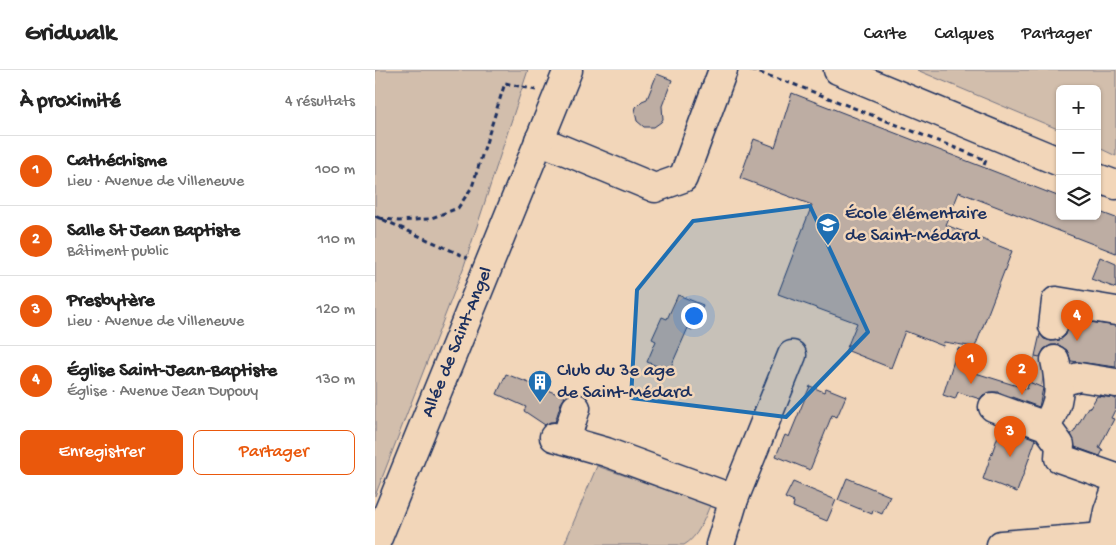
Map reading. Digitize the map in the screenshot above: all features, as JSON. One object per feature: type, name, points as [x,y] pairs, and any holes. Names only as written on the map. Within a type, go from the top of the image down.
[{"type":"street","points":[[539,140],[655,188],[683,178],[723,70]]},
{"type":"street","points":[[838,70],[1056,160]]},
{"type":"street","name":"Allée de Saint-Angel","points":[[375,545],[563,82]]},
{"type":"street","points":[[1101,179],[1116,185]]},
{"type":"street","points":[[1053,326],[1056,301],[1116,311]]},
{"type":"street","points":[[720,545],[734,499],[792,355]]},
{"type":"street","points":[[1046,426],[1055,410],[1058,371],[1079,377],[1116,383]]},
{"type":"street","points":[[993,407],[1046,426],[1060,445],[1059,458],[1116,478]]},
{"type":"street","points":[[576,408],[560,438],[606,452],[734,499]]},
{"type":"street","points":[[1001,545],[1047,543],[1109,536],[1108,511],[1116,489]]},
{"type":"path","points":[[751,70],[793,84],[986,160],[983,168]]},
{"type":"path","points":[[377,217],[399,221],[429,219],[458,208],[472,187],[505,83],[563,82]]},
{"type":"path","points":[[377,217],[488,266]]},
{"type":"highlighted area","points":[[810,206],[868,332],[786,417],[631,398],[637,290],[693,221]]},
{"type":"shaded area","points":[[375,70],[528,70],[463,269],[375,496]]},
{"type":"shaded area","points":[[917,70],[1116,70],[1116,156],[1101,149],[1101,85],[1056,85],[1056,128]]},
{"type":"shaded area","points":[[1035,356],[1047,358],[1041,388],[1029,382]]},
{"type":"shaded area","points":[[597,466],[710,505],[697,533],[684,545],[564,545]]},
{"type":"building","points":[[657,74],[672,80],[662,106],[663,119],[654,127],[644,127],[637,121],[636,107],[647,99]]},
{"type":"building","points":[[792,93],[1056,195],[1056,220],[1101,220],[1101,212],[1116,218],[1116,253],[959,192],[946,225],[1012,251],[975,347],[944,342],[943,346],[905,331],[891,368],[846,350],[857,323],[778,294],[812,205],[740,178],[754,139],[775,147]]},
{"type":"building","points":[[1100,257],[1116,264],[1116,288],[1091,279]]},
{"type":"building","points":[[678,295],[703,305],[692,330],[688,328],[669,371],[647,362],[656,341],[652,339],[662,317],[667,319]]},
{"type":"building","points":[[1070,319],[1116,326],[1116,367],[1071,361],[1067,350],[1059,345],[1051,345],[1044,349],[1040,357],[1035,356],[1040,334],[1044,339],[1051,341],[1060,340],[1066,335]]},
{"type":"building","points":[[958,348],[972,354],[966,370],[1027,389],[1029,382],[1043,388],[1039,407],[998,392],[990,392],[983,395],[980,399],[958,392],[955,399],[943,395]]},
{"type":"building","name":"Club du 3e age de Saint-Médard","points":[[506,374],[565,397],[555,422],[545,425],[524,411],[526,407],[497,394]]},
{"type":"building","points":[[810,386],[824,392],[826,388],[846,396],[837,417],[832,415],[810,470],[776,456],[785,435],[789,437]]},
{"type":"building","points":[[1097,396],[1116,398],[1116,408],[1111,418],[1114,419],[1099,448],[1103,450],[1100,456],[1075,447],[1071,434]]},
{"type":"building","points":[[1001,427],[1036,439],[1017,492],[983,479]]},
{"type":"building","points":[[847,478],[890,496],[882,514],[873,510],[872,514],[838,500]]},
{"type":"building","points":[[793,482],[836,500],[827,521],[793,507],[794,502],[785,498]]},
{"type":"place","name":"École élémentaire de Saint-Médard","points":[[828,246]]},
{"type":"place","name":"Église Saint-Jean-Baptiste","points":[[1077,341]]},
{"type":"place","name":"Cathéchisme","points":[[971,384]]},
{"type":"place","name":"Salle St Jean Baptiste","points":[[1022,395]]},
{"type":"place","name":"Club du 3e age de Saint-Médard","points":[[540,403]]},
{"type":"place","name":"Presbytère","points":[[1010,457]]}]
